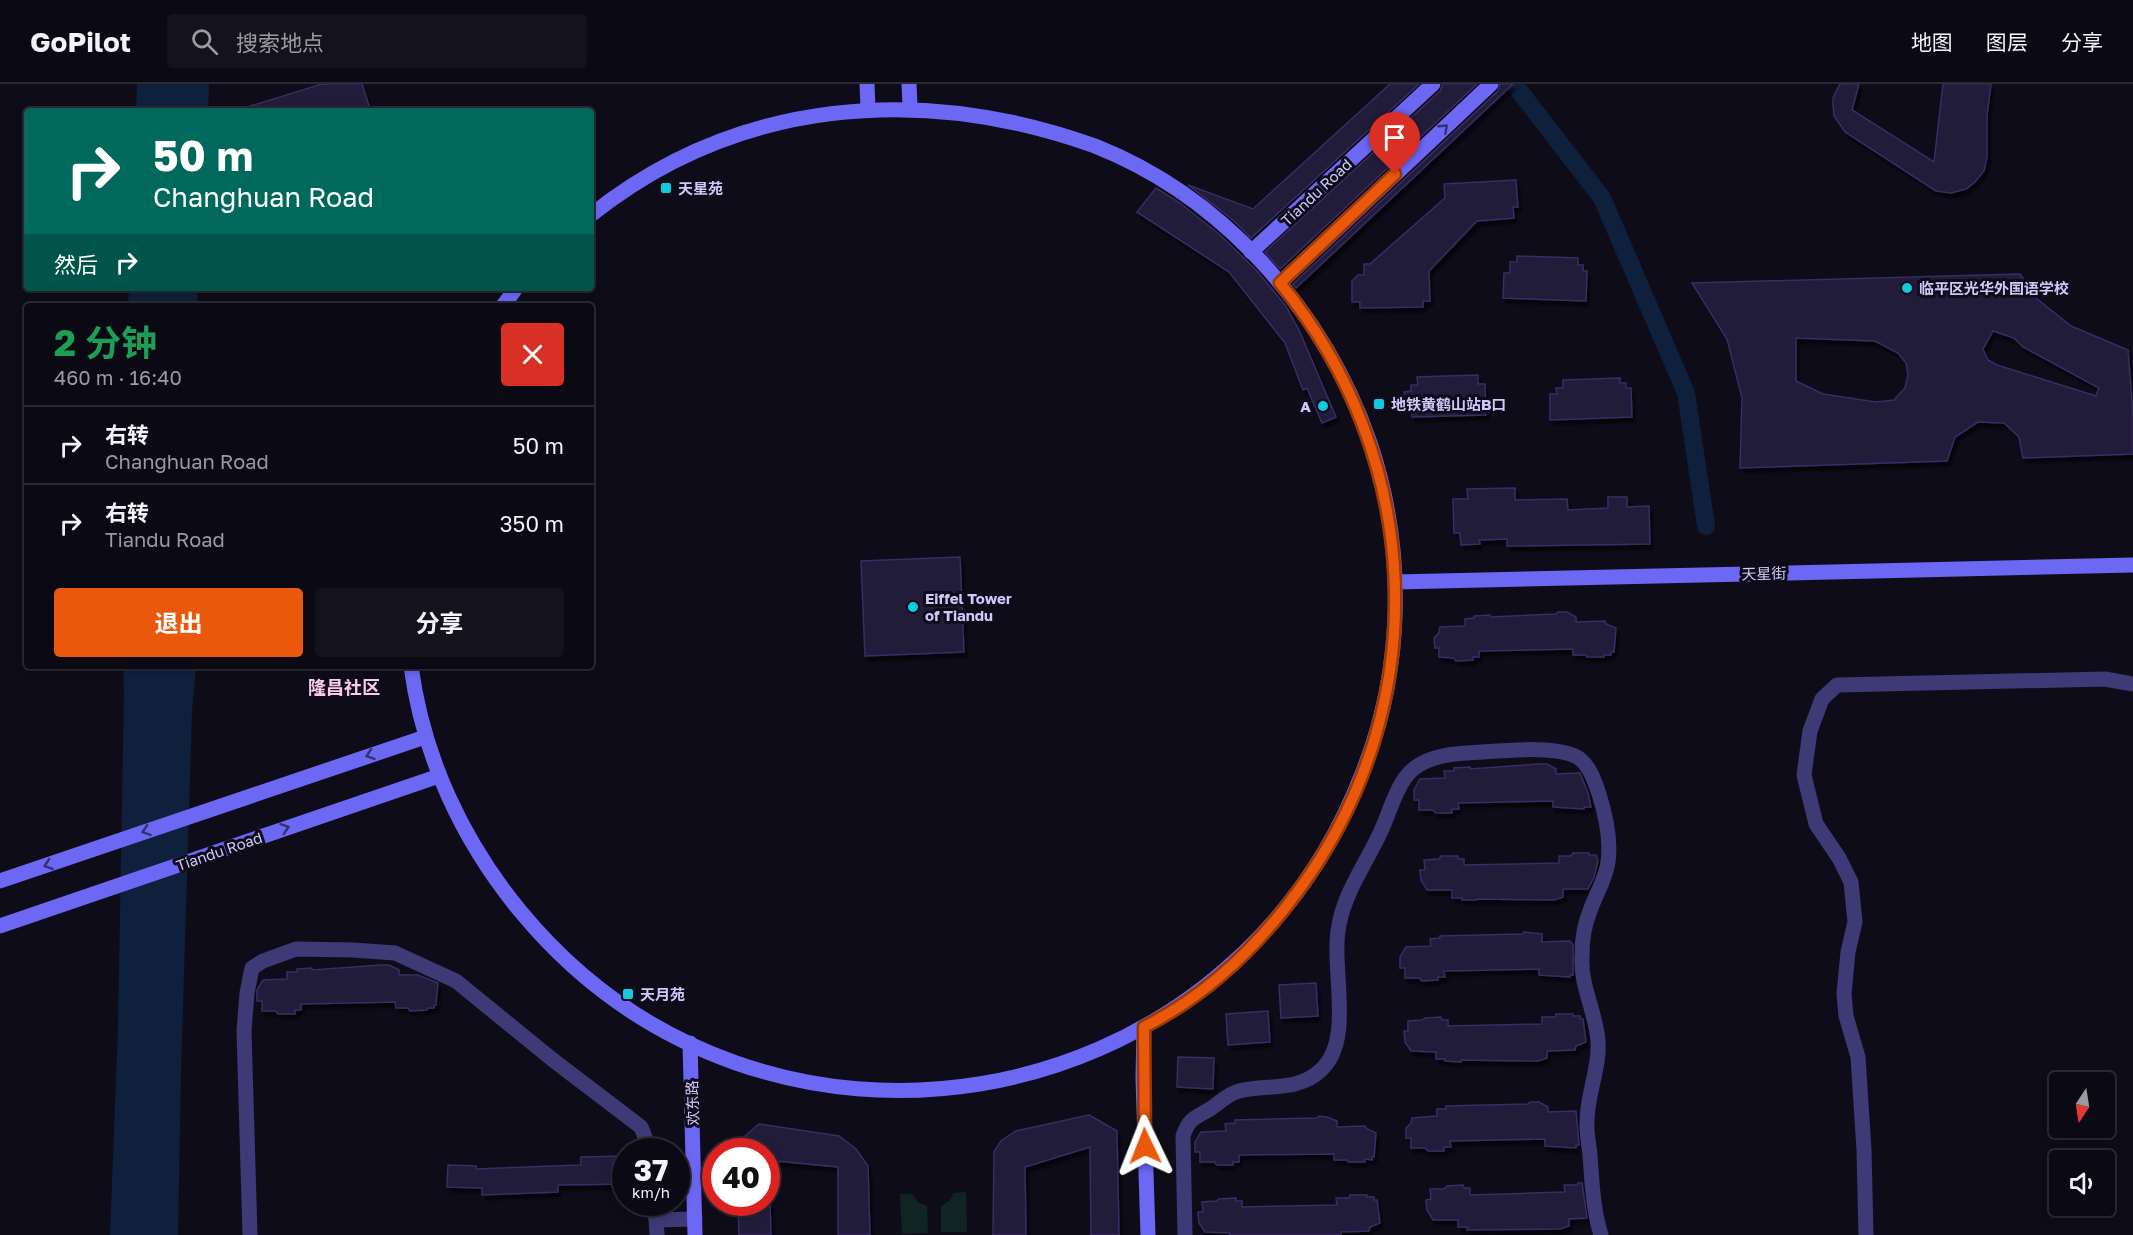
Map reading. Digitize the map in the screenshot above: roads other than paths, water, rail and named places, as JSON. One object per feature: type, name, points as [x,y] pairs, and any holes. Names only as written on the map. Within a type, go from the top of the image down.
[{"type":"main road","points":[[867,84],[868,108]]},
{"type":"main road","points":[[909,84],[910,106]]},
{"type":"main road","name":"Tiandu Road","points":[[1251,252],[1433,84]]},
{"type":"main road","points":[[1280,283],[1491,84]]},
{"type":"main road","points":[[411,669],[418,710],[439,776],[478,853],[504,891],[537,931],[568,962],[605,992],[658,1027],[714,1054],[774,1074],[821,1084],[886,1091],[952,1089],[1053,1068],[1108,1046],[1163,1017],[1204,989],[1249,950],[1283,913],[1321,860],[1349,809],[1374,745],[1389,680],[1396,622],[1389,518],[1377,465],[1360,415],[1334,361],[1298,305],[1251,252],[1188,198],[1106,150],[1058,131],[1007,118],[948,108],[910,106],[844,109],[786,119],[748,130],[656,170],[614,196],[594,213]]},
{"type":"main road","name":"天星街","points":[[1395,582],[2133,565]]},
{"type":"main road","points":[[0,881],[425,737]]},
{"type":"main road","name":"Tiandu Road","points":[[0,926],[439,776]]},
{"type":"main road","points":[[1144,1027],[1148,1235]]},
{"type":"main road","name":"欢东路","points":[[690,1043],[695,1235]]},
{"type":"street","points":[[1866,1235],[1864,1150],[1858,1057],[1846,1016],[1844,994],[1848,952],[1855,922],[1851,882],[1839,858],[1815,824],[1804,775],[1810,731],[1822,699],[1837,685],[2105,679],[2133,684]]},
{"type":"street","points":[[1185,1235],[1183,1136],[1187,1125],[1196,1116],[1212,1108],[1225,1097],[1239,1091],[1291,1085],[1321,1071],[1331,1059],[1340,1029],[1336,963],[1339,925],[1349,891],[1369,857],[1405,777],[1429,760],[1447,753],[1544,750],[1566,752],[1579,758],[1587,767],[1605,812],[1609,846],[1608,865],[1588,914],[1582,940],[1581,962],[1598,1043],[1587,1120],[1593,1197],[1601,1235]]},
{"type":"street","points":[[250,1235],[244,1031],[247,993],[252,968],[296,949],[395,953],[456,981],[553,1060],[641,1127],[645,1138]]},
{"type":"street","points":[[657,1227],[695,1219]]},
{"type":"water","points":[[137,84],[209,84],[208,108],[136,108]]},
{"type":"water","points":[[129,291],[198,291],[197,303],[128,303]]},
{"type":"water","points":[[123,669],[196,669],[192,712],[178,1235],[110,1235],[118,1027]]},
{"type":"waterway","points":[[1514,84],[1602,198],[1686,393],[1706,526]]},
{"type":"place","name":"天星苑","points":[[666,188]]},
{"type":"place","name":"临平区光华外国语学校","points":[[1907,288]]},
{"type":"place","name":"地铁黄鹤山站B口","points":[[1379,404]]},
{"type":"place","name":"A","points":[[1323,406]]},
{"type":"place","name":"Eiffel Tower of Tiandu","points":[[913,607]]},
{"type":"place","name":"天月苑","points":[[628,994]]},
{"type":"district","name":"隆昌社区","points":[[344,687]]}]
